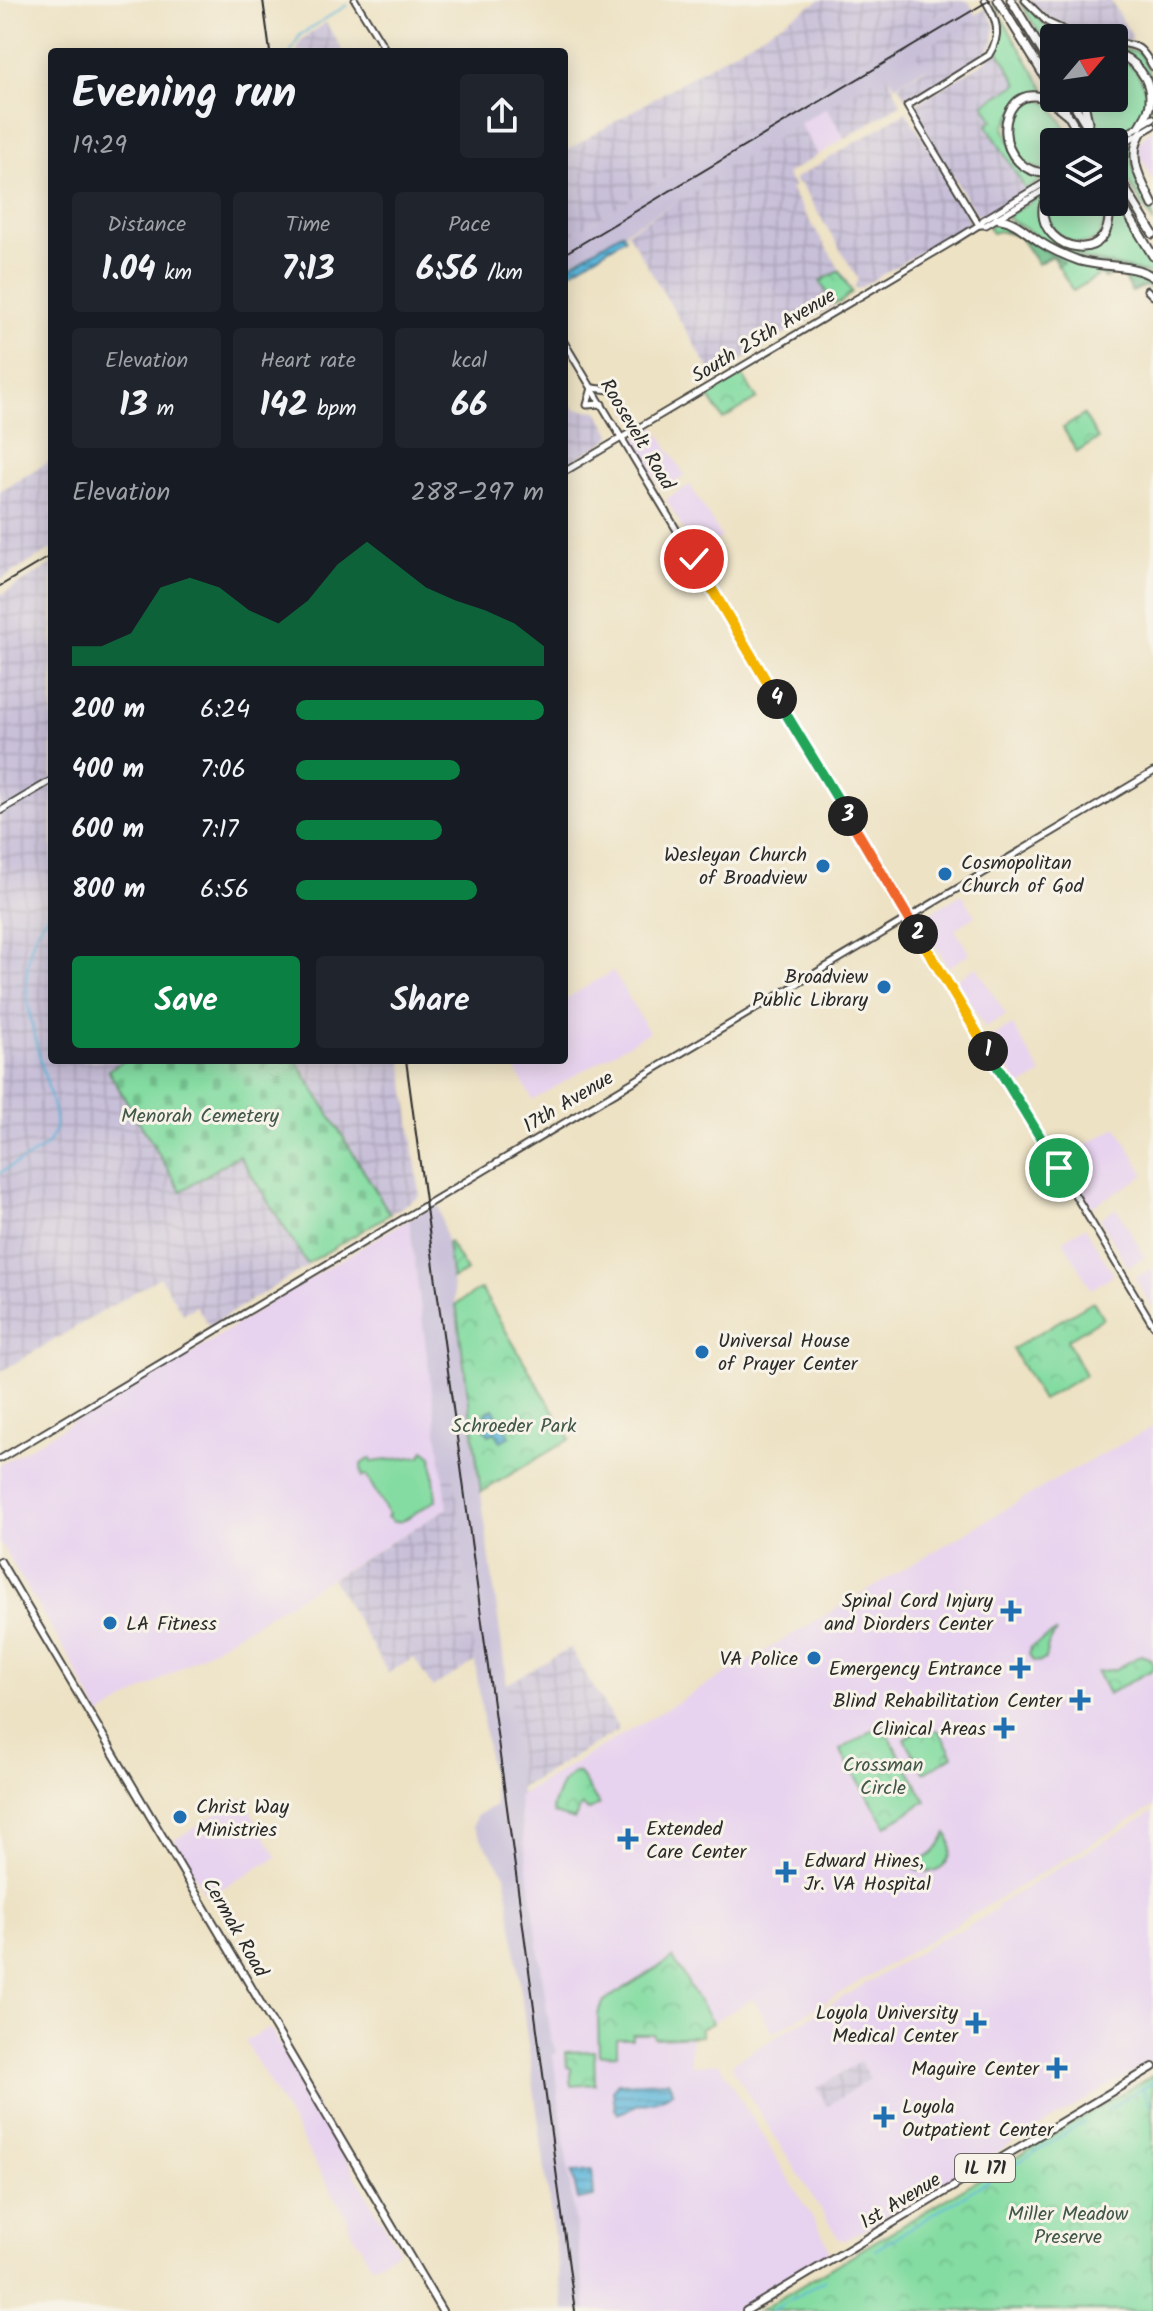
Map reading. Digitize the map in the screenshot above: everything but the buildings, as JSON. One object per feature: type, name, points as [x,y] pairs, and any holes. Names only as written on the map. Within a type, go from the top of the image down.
[{"type":"highway","points":[[998,0],[1040,69]]},
{"type":"highway","points":[[1011,0],[1040,48]]},
{"type":"highway","points":[[1128,59],[1147,82],[1150,106],[1133,158],[1153,205]]},
{"type":"highway","points":[[1040,173],[1017,161],[1007,140],[1007,118],[1016,102],[1031,96],[1046,98],[1067,114],[1076,128]]},
{"type":"highway","points":[[1079,112],[1089,128]]},
{"type":"highway","points":[[1086,112],[1089,128]]},
{"type":"highway","points":[[1128,193],[1153,234]]},
{"type":"highway","points":[[1128,214],[1153,256]]},
{"type":"highway","points":[[1044,216],[1054,234],[1074,247],[1087,247],[1101,239],[1109,216]]},
{"type":"highway","points":[[997,218],[1015,223],[1044,244],[1071,257],[1104,266],[1139,270],[1153,277]]},
{"type":"main road","points":[[355,0],[385,48]]},
{"type":"main road","points":[[979,225],[907,106],[989,55],[997,38],[996,21],[985,0]]},
{"type":"main road","points":[[1025,0],[1051,24]]},
{"type":"main road","points":[[1128,44],[1142,49],[1153,67]]},
{"type":"main road","points":[[1128,137],[1153,118]]},
{"type":"main road","points":[[1140,130],[1153,126]]},
{"type":"main road","name":"South 25th Avenue","points":[[568,470],[979,225],[1040,184]]},
{"type":"main road","name":"South 25th Avenue","points":[[979,225],[986,225],[1040,193]]},
{"type":"main road","points":[[1147,290],[1153,296]]},
{"type":"main road","name":"Roosevelt Road","points":[[568,349],[1153,1325]]},
{"type":"main road","points":[[592,388],[610,390],[602,404],[587,405],[592,388]]},
{"type":"main road","name":"17th Avenue","points":[[0,1459],[1153,772]]},
{"type":"main road","points":[[0,811],[48,782]]},
{"type":"main road","name":"Cermak Road","points":[[0,1561],[442,2311]]},
{"type":"main road","name":"1st Avenue","points":[[746,2311],[1153,2067]]},
{"type":"shaded area","points":[[820,0],[964,0],[568,237],[568,150]]},
{"type":"shaded area","points":[[964,0],[969,2],[977,17],[916,53],[925,68],[895,86],[886,72],[697,185],[699,189],[568,264],[568,237]]},
{"type":"shaded area","points":[[1029,0],[1110,0],[1125,24],[1056,24]]},
{"type":"shaded area","points":[[987,8],[995,27],[993,42],[984,57],[910,100],[906,98],[898,85],[925,69],[916,53]]},
{"type":"shaded area","points":[[326,23],[342,48],[298,48],[306,36]]},
{"type":"shaded area","points":[[997,48],[1018,84],[994,121],[987,125],[1026,191],[981,217],[975,213],[914,111],[917,103],[985,62]]},
{"type":"shaded area","points":[[886,71],[901,104],[845,138],[826,107]]},
{"type":"shaded area","points":[[826,107],[845,138],[818,155],[799,123]]},
{"type":"shaded area","points":[[906,112],[933,154],[969,223],[858,289],[855,287],[858,279],[800,183],[797,184],[794,179]]},
{"type":"shaded area","points":[[799,123],[818,155],[786,174],[794,187],[790,189],[852,289],[852,294],[714,377],[627,232]]},
{"type":"shaded area","points":[[1153,130],[1153,182],[1136,147]]},
{"type":"shaded area","points":[[568,400],[574,409],[598,411],[611,434],[609,439],[568,464]]},
{"type":"shaded area","points":[[655,426],[685,476],[664,488],[663,492],[633,443]]},
{"type":"shaded area","points":[[48,462],[48,551],[0,580],[0,491]]},
{"type":"shaded area","points":[[690,485],[722,538],[702,547],[700,551],[695,550],[666,499]]},
{"type":"shaded area","points":[[48,566],[48,1064],[119,1064],[109,1070],[180,1190],[239,1155],[308,1266],[209,1326],[196,1306],[183,1314],[160,1277],[0,1372],[0,596]]},
{"type":"shaded area","points":[[962,894],[975,916],[955,929],[970,954],[948,967],[920,919]]},
{"type":"shaded area","points":[[977,967],[1006,1015],[985,1027],[956,979]]},
{"type":"shaded area","points":[[613,971],[649,1032],[533,1100],[512,1064],[568,1064],[568,998]]},
{"type":"shaded area","points":[[1012,1025],[1042,1074],[1020,1087],[991,1038]]},
{"type":"shaded area","points":[[298,1064],[403,1064],[420,1196],[390,1214]]},
{"type":"shaded area","points":[[1117,1127],[1145,1175],[1091,1207],[1063,1158]]},
{"type":"shaded area","points":[[435,1205],[439,1207],[447,1243],[515,1743],[519,1745],[516,1754],[521,1795],[518,1797],[551,2039],[557,2053],[553,2055],[587,2311],[564,2311],[505,1874],[473,1826],[476,1816],[495,1805],[464,1583],[462,1535],[454,1475],[443,1476],[409,1219]]},
{"type":"shaded area","points":[[1117,1208],[1145,1257],[1128,1267],[1100,1218]]},
{"type":"shaded area","points":[[409,1219],[448,1508],[100,1716],[70,1659],[0,1543],[0,1465],[185,1358],[285,1293]]},
{"type":"shaded area","points":[[1085,1227],[1114,1275],[1091,1289],[1063,1240]]},
{"type":"shaded area","points":[[1153,1268],[1153,1308],[1135,1278]]},
{"type":"shaded area","name":"Edward Hines, Jr. VA Hospital","points":[[1153,1427],[1153,1807],[773,2033],[753,1999],[700,2029],[702,2036],[691,2037],[691,2065],[719,2063],[828,2244],[829,2253],[735,2311],[587,2311],[553,2055],[557,2053],[551,2039],[518,1796],[1057,1479]]},
{"type":"shaded area","points":[[454,1474],[475,1662],[432,1687],[414,1658],[388,1673],[332,1578],[448,1508],[443,1476]]},
{"type":"shaded area","points":[[570,1648],[619,1730],[520,1788],[516,1754],[519,1745],[515,1743],[507,1684]]},
{"type":"shaded area","points":[[243,1798],[277,1857],[207,1897],[174,1840]]},
{"type":"shaded area","name":"Loyola University Medical Center","points":[[1153,1812],[1153,2060],[907,2206],[845,2240],[839,2239],[732,2068],[734,2062],[952,1932],[974,1923],[996,1909],[997,1905]]},
{"type":"shaded area","points":[[267,2029],[272,2031],[399,2250],[372,2266],[245,2041]]},
{"type":"shaded area","points":[[860,2062],[870,2079],[827,2106],[817,2088]]},
{"type":"green space","points":[[1019,0],[1044,24],[1040,24],[1040,35]]},
{"type":"green space","points":[[994,5],[1040,81],[1040,96],[1024,95],[1004,127],[1017,160],[1028,171],[1040,175],[1040,181],[1026,190],[987,125],[993,120],[984,104],[1018,84],[998,50],[1002,26]]},
{"type":"green space","points":[[1128,50],[1138,52],[1147,66],[1153,114],[1147,119],[1151,109],[1146,76],[1128,62]]},
{"type":"green space","points":[[1129,64],[1139,76],[1147,108],[1139,120],[1127,128],[1096,128],[1090,112],[1128,112]]},
{"type":"green space","points":[[1040,100],[1040,112],[1056,112],[1066,128],[1040,128],[1040,168],[1023,160],[1014,149],[1010,135],[1010,121],[1015,110],[1026,102]]},
{"type":"green space","points":[[1134,144],[1132,164],[1152,212],[1153,222],[1128,180],[1128,145]]},
{"type":"green space","points":[[1040,196],[1040,216],[1045,216],[1044,223],[1065,244],[1081,251],[1101,242],[1111,216],[1121,216],[1153,268],[1153,274],[1070,255],[1006,217]]},
{"type":"green space","points":[[1048,216],[1104,216],[1104,225],[1096,239],[1084,243],[1071,241],[1058,233]]},
{"type":"green space","points":[[1000,222],[1010,223],[1065,257],[1134,271],[1153,279],[1153,289],[1145,286],[1132,292],[1122,275],[1104,278],[1101,274],[1073,291],[1052,256],[1038,264],[1019,236],[999,231],[992,233],[988,227]]},
{"type":"green space","points":[[1007,230],[1021,236],[1064,262],[1058,266],[1052,255],[1038,264],[1019,236],[1003,232]]},
{"type":"green space","points":[[1100,270],[1139,274],[1153,282],[1153,289],[1145,286],[1132,292],[1122,275],[1104,278]]},
{"type":"green space","points":[[839,271],[852,292],[834,304],[820,281]]},
{"type":"green space","points":[[739,375],[743,376],[757,399],[723,419],[707,394]]},
{"type":"green space","points":[[1084,415],[1098,439],[1077,452],[1063,428]]},
{"type":"green space","name":"Menorah Cemetery","points":[[118,1064],[298,1064],[390,1214],[307,1264],[239,1155],[181,1191],[108,1070]]},
{"type":"green space","points":[[447,1243],[467,1271],[452,1279]]},
{"type":"green space","name":"Schroeder Park","points":[[481,1289],[570,1439],[481,1492],[456,1304]]},
{"type":"green space","points":[[1093,1301],[1103,1318],[1067,1340],[1085,1375],[1042,1400],[1012,1349]]},
{"type":"green space","points":[[424,1450],[432,1456],[436,1500],[402,1521],[393,1522],[387,1517],[389,1515],[366,1475],[362,1477],[361,1464],[371,1458],[372,1462],[421,1456]]},
{"type":"green space","points":[[1056,1632],[1048,1645],[1045,1659],[1033,1661],[1029,1654],[1031,1647]]},
{"type":"green space","points":[[1141,1655],[1149,1658],[1153,1664],[1152,1670],[1108,1694],[1097,1672],[1116,1669]]},
{"type":"green space","name":"Crossman Circle","points":[[882,1725],[926,1801],[886,1826],[840,1750]]},
{"type":"green space","points":[[924,1727],[939,1731],[953,1756],[924,1773],[904,1739]]},
{"type":"green space","points":[[574,1772],[579,1773],[599,1805],[588,1811],[582,1805],[574,1820],[554,1814],[552,1807],[562,1783]]},
{"type":"green space","points":[[947,1833],[951,1844],[950,1854],[940,1868],[923,1871],[913,1868],[904,1860],[926,1858]]},
{"type":"green space","points":[[673,1958],[712,2023],[700,2029],[702,2036],[654,2038],[653,2034],[632,2034],[632,2039],[617,2039],[617,2054],[599,2055],[598,2014],[604,2001]]},
{"type":"green space","points":[[594,2051],[595,2084],[571,2086],[571,2068],[567,2067],[566,2052]]},
{"type":"green space","name":"Miller Meadow Preserve","points":[[1153,2075],[1153,2311],[759,2311]]},
{"type":"water","points":[[623,232],[625,238],[568,274],[568,266]]},
{"type":"water","points":[[493,1409],[510,1436],[501,1441],[495,1432],[489,1435],[484,1428],[491,1424],[485,1414]]},
{"type":"water","points":[[668,2081],[673,2091],[665,2097],[618,2113],[615,2109],[613,2089],[618,2083]]},
{"type":"water","points":[[592,2170],[594,2197],[578,2200],[572,2172]]},
{"type":"waterway","points":[[293,48],[300,35],[347,5]]},
{"type":"waterway","points":[[0,1173],[41,1149],[51,1139],[55,1128],[31,1022],[27,974],[30,951],[38,929],[48,915]]},
{"type":"waterway","points":[[1108,2109],[1153,2082]]},
{"type":"waterway","points":[[1142,2088],[1151,2105]]},
{"type":"waterway","points":[[875,2250],[1084,2122]]},
{"type":"waterway","points":[[771,2311],[825,2280]]},
{"type":"railway","points":[[263,0],[269,48]]},
{"type":"railway","points":[[568,252],[990,0]]},
{"type":"railway","points":[[0,586],[48,557]]},
{"type":"railway","points":[[407,1064],[575,2311]]},
{"type":"place","name":"Wesleyan Church of Broadview","points":[[823,866]]},
{"type":"place","name":"Cosmopolitan Church of God","points":[[945,874]]},
{"type":"place","name":"Broadview Public Library","points":[[884,987]]},
{"type":"place","name":"Universal House of Prayer Center","points":[[702,1352]]},
{"type":"place","name":"Spinal Cord Injury and Diorders Center","points":[[1011,1611]]},
{"type":"place","name":"LA Fitness","points":[[110,1623]]},
{"type":"place","name":"VA Police","points":[[814,1658]]},
{"type":"place","name":"Emergency Entrance","points":[[1020,1668]]},
{"type":"place","name":"Blind Rehabilitation Center","points":[[1080,1700]]},
{"type":"place","name":"Clinical Areas","points":[[1004,1728]]},
{"type":"place","name":"Christ Way Ministries","points":[[180,1817]]},
{"type":"place","name":"Extended Care Center","points":[[628,1839]]},
{"type":"place","name":"Edward Hines, Jr. VA Hospital","points":[[786,1872]]},
{"type":"place","name":"Loyola University Medical Center","points":[[976,2023]]},
{"type":"place","name":"Maguire Center","points":[[1057,2068]]},
{"type":"place","name":"Loyola Outpatient Center","points":[[884,2117]]},
{"type":"route","points":[[694,559],[1059,1168]]}]
